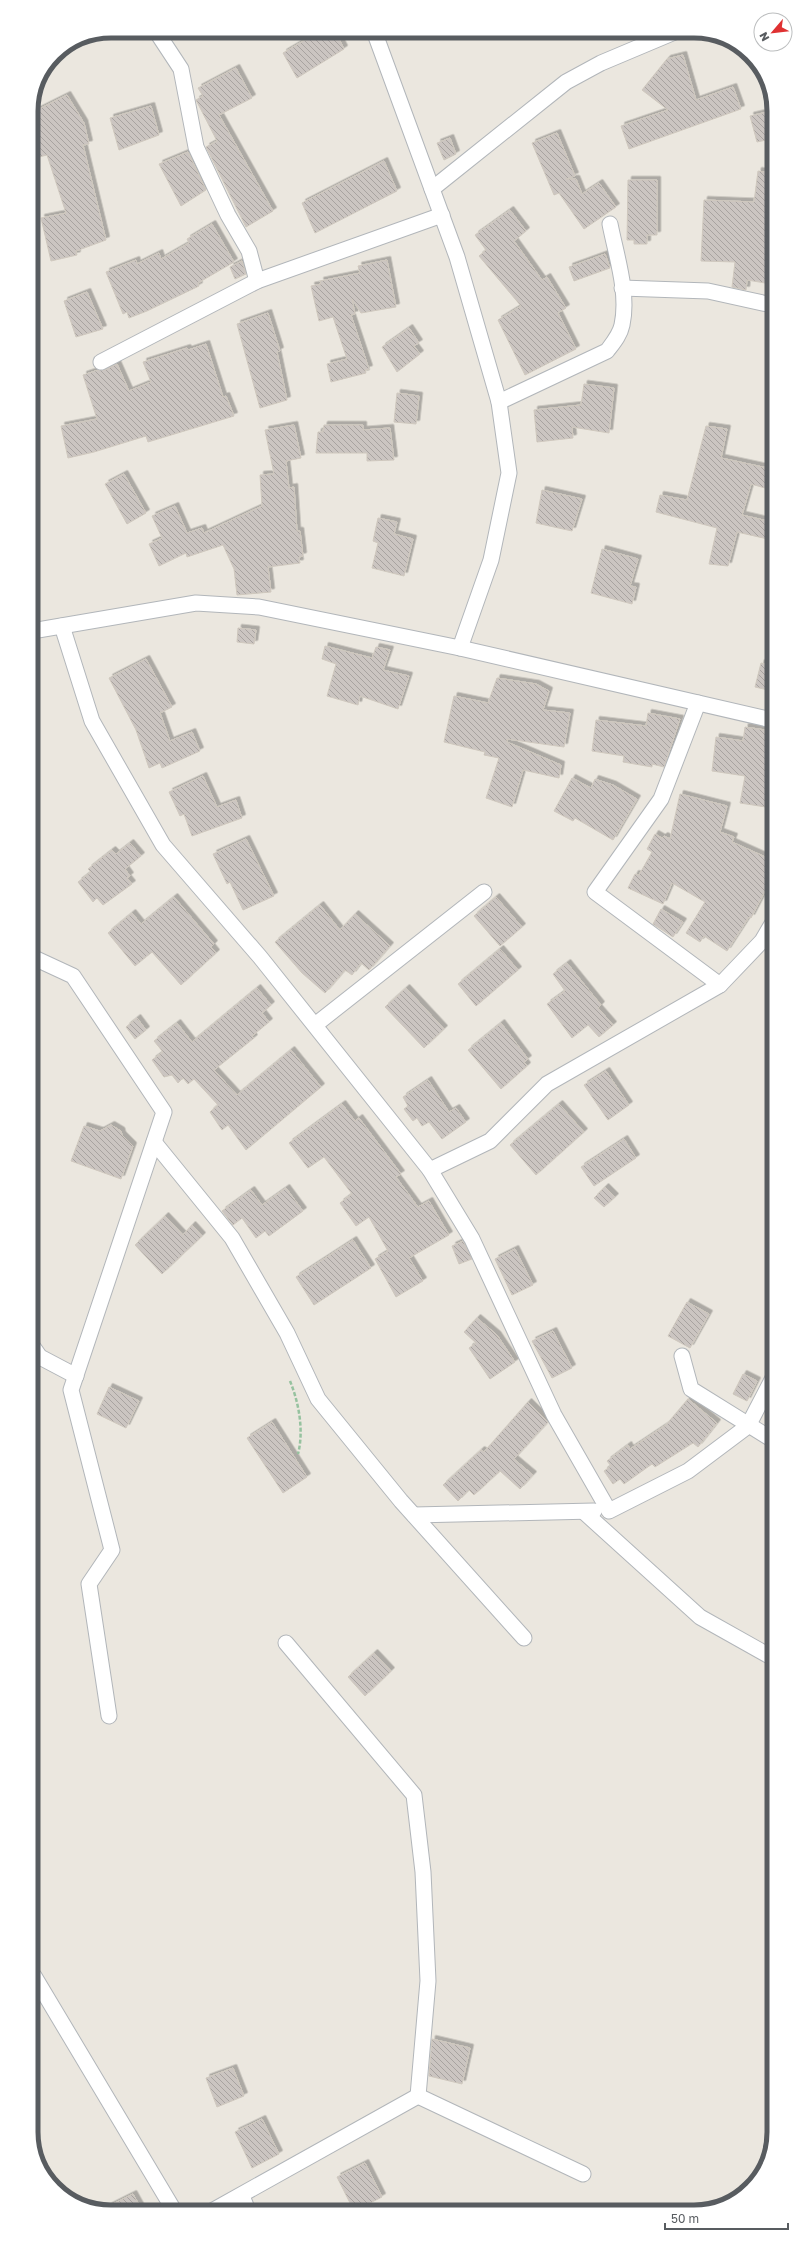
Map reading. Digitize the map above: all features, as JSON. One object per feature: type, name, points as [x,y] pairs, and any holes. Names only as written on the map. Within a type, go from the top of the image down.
[{"type":"street","points":[[161,38],[181,69],[196,147],[228,215],[249,251],[257,281]]},
{"type":"street","points":[[377,38],[457,257],[499,402],[508,473],[491,560],[460,648]]},
{"type":"street","points":[[432,189],[566,82],[601,63],[660,38]]},
{"type":"street","points":[[101,362],[257,281],[442,215]]},
{"type":"street","points":[[499,402],[607,351],[616,340],[622,325],[622,288],[610,224]]},
{"type":"street","points":[[622,288],[708,291],[767,303]]},
{"type":"street","points":[[38,630],[196,603],[259,606],[460,648],[767,719]]},
{"type":"street","points":[[62,626],[92,721],[163,845],[260,957],[430,1170],[472,1239],[554,1415],[609,1511]]},
{"type":"street","points":[[698,703],[661,798],[595,892],[720,985]]},
{"type":"street","points":[[315,1025],[484,892]]},
{"type":"street","points":[[430,1170],[490,1141],[547,1084],[720,985],[762,941],[767,932]]},
{"type":"street","points":[[38,960],[74,976],[164,1112],[71,1390],[112,1550],[89,1584],[109,1716]]},
{"type":"street","points":[[154,1142],[232,1238],[287,1333],[318,1399],[414,1515],[524,1638]]},
{"type":"street","points":[[38,1354],[40,1357],[76,1376]]},
{"type":"street","points":[[682,1356],[691,1389],[767,1437]]},
{"type":"street","points":[[414,1515],[609,1511],[688,1471],[748,1426],[767,1390]]},
{"type":"street","points":[[584,1512],[700,1617],[767,1655]]},
{"type":"street","points":[[286,1644],[414,1795],[423,1872],[428,1981],[418,2096]]},
{"type":"street","points":[[38,1983],[171,2205]]},
{"type":"street","points":[[418,2096],[583,2174]]},
{"type":"street","points":[[224,2205],[418,2096]]},
{"type":"street","points":[[242,2196],[246,2205]]},
{"type":"path","points":[[290,1373],[300,1413],[301,1443],[298,1454]]},
{"type":"building","points":[[308,38],[338,38],[344,49],[297,78],[283,53]]},
{"type":"building","points":[[683,55],[696,100],[733,87],[741,109],[629,149],[621,126],[668,110],[642,90],[667,59]]},
{"type":"building","points":[[236,68],[252,98],[219,115],[273,211],[246,227],[206,147],[217,141],[196,100],[203,96],[198,88]]},
{"type":"building","points":[[67,95],[84,123],[89,144],[83,145],[106,240],[76,251],[77,255],[51,261],[41,218],[66,213],[47,155],[39,157],[38,110]]},
{"type":"building","points":[[151,106],[159,135],[119,150],[110,118]]},
{"type":"building","points":[[767,112],[767,140],[757,142],[750,116]]},
{"type":"building","points":[[557,133],[575,176],[566,179],[576,179],[582,194],[599,183],[616,207],[584,229],[559,193],[554,195],[532,143]]},
{"type":"building","points":[[450,138],[456,154],[444,160],[437,143]]},
{"type":"building","points":[[188,152],[206,190],[181,206],[159,164]]},
{"type":"building","points":[[384,161],[397,191],[315,233],[302,203]]},
{"type":"building","points":[[758,171],[767,172],[767,283],[747,280],[746,290],[732,287],[735,262],[701,261],[704,200],[754,202]]},
{"type":"building","points":[[628,180],[657,180],[657,235],[647,235],[647,244],[634,244],[634,240],[627,240]]},
{"type":"building","points":[[510,210],[526,231],[514,241],[542,280],[547,277],[566,308],[558,313],[576,349],[525,375],[498,320],[521,306],[479,256],[486,250],[475,235]]},
{"type":"building","points":[[212,224],[234,262],[198,283],[199,286],[147,311],[129,318],[127,312],[123,314],[106,272],[136,260],[137,264],[159,253],[161,259],[189,243],[187,239]]},
{"type":"building","points":[[605,254],[610,268],[574,281],[569,267]]},
{"type":"building","points":[[387,260],[396,307],[361,313],[352,299],[355,314],[351,315],[369,369],[365,370],[366,373],[331,382],[327,364],[347,359],[333,317],[319,321],[311,286],[321,284],[320,281],[360,273],[358,266]]},
{"type":"building","points":[[242,261],[246,274],[235,279],[230,267]]},
{"type":"building","points":[[87,292],[103,329],[76,337],[64,301]]},
{"type":"building","points":[[268,313],[280,351],[277,352],[287,400],[260,408],[237,324]]},
{"type":"building","points":[[409,328],[419,343],[414,346],[420,354],[397,372],[382,347]]},
{"type":"building","points":[[206,344],[223,397],[226,396],[234,416],[148,442],[146,436],[94,452],[68,458],[61,426],[97,419],[83,375],[98,370],[105,370],[117,364],[129,391],[151,382],[143,362],[187,348],[188,350]]},
{"type":"building","points":[[584,384],[614,388],[609,433],[572,427],[573,438],[537,442],[534,410],[581,405]]},
{"type":"building","points":[[397,393],[419,396],[416,424],[394,422]]},
{"type":"building","points":[[294,425],[301,458],[286,461],[289,488],[294,487],[297,531],[300,531],[303,556],[299,557],[300,563],[268,567],[271,592],[237,595],[234,569],[223,545],[187,557],[186,553],[159,566],[149,544],[162,538],[152,516],[175,506],[187,533],[202,528],[204,533],[262,506],[260,475],[274,474],[265,430]]},
{"type":"building","points":[[324,425],[363,425],[363,430],[390,428],[394,460],[367,461],[367,453],[316,453],[318,432],[323,432]]},
{"type":"building","points":[[706,426],[727,429],[721,458],[767,468],[767,489],[751,484],[742,515],[767,521],[767,539],[737,532],[728,566],[709,564],[717,528],[656,512],[660,495],[687,500]]},
{"type":"building","points":[[124,474],[146,513],[127,524],[105,484]]},
{"type":"building","points":[[542,490],[582,499],[572,531],[536,523]]},
{"type":"building","points":[[378,518],[397,522],[394,534],[413,539],[404,576],[372,568],[378,543],[373,541]]},
{"type":"building","points":[[602,549],[638,559],[630,586],[636,587],[632,604],[591,593]]},
{"type":"building","points":[[238,628],[256,630],[254,644],[237,642]]},
{"type":"building","points":[[325,646],[372,658],[376,647],[390,650],[383,670],[409,676],[398,709],[360,696],[358,705],[327,696],[336,664],[322,659]]},
{"type":"building","points":[[146,659],[172,707],[160,713],[170,741],[192,732],[200,751],[162,768],[160,763],[149,768],[136,730],[109,678]]},
{"type":"building","points":[[761,663],[767,665],[767,690],[755,687]]},
{"type":"building","points":[[497,678],[536,684],[549,691],[543,710],[570,713],[564,747],[507,739],[507,742],[561,765],[559,778],[523,770],[512,807],[486,798],[499,758],[484,755],[485,752],[444,742],[454,696],[488,703]]},
{"type":"building","points":[[648,713],[680,719],[664,767],[652,764],[652,767],[623,762],[624,756],[592,751],[596,720],[646,726]]},
{"type":"building","points":[[745,727],[765,730],[764,733],[767,734],[767,807],[740,803],[745,776],[712,771],[716,737],[743,741]]},
{"type":"building","points":[[203,776],[217,807],[236,800],[242,818],[192,836],[184,814],[180,816],[169,792]]},
{"type":"building","points":[[572,778],[591,788],[595,779],[613,785],[637,799],[613,840],[575,818],[573,821],[554,811]]},
{"type":"building","points":[[680,794],[727,806],[720,832],[734,837],[732,842],[767,858],[767,890],[766,889],[751,918],[749,917],[727,951],[704,936],[700,942],[686,933],[705,902],[672,883],[663,904],[628,888],[635,874],[639,875],[652,852],[647,849],[655,834],[662,838],[664,836],[670,839]]},
{"type":"building","points":[[246,839],[274,896],[243,910],[230,882],[227,884],[213,854]]},
{"type":"building","points":[[130,843],[141,856],[125,869],[130,876],[127,878],[132,884],[103,905],[97,898],[93,902],[78,882],[91,872],[88,869],[112,850],[116,854]]},
{"type":"building","points":[[174,897],[214,944],[211,947],[216,953],[181,985],[152,952],[135,966],[108,933],[132,913],[141,924]]},
{"type":"building","points":[[496,897],[522,927],[500,946],[474,916]]},
{"type":"building","points":[[320,905],[340,930],[355,914],[390,946],[369,970],[361,963],[352,975],[345,970],[325,993],[302,973],[275,942]]},
{"type":"building","points":[[661,909],[683,922],[673,937],[653,924]]},
{"type":"building","points":[[500,949],[518,970],[476,1006],[458,984]]},
{"type":"building","points":[[567,963],[601,1005],[598,1008],[613,1025],[599,1037],[588,1025],[572,1038],[547,1004],[565,991],[553,974]]},
{"type":"building","points":[[257,988],[271,1005],[262,1013],[269,1022],[252,1036],[254,1038],[214,1070],[237,1095],[291,1050],[321,1087],[246,1150],[228,1125],[222,1130],[210,1112],[218,1105],[194,1079],[188,1084],[183,1078],[178,1083],[172,1075],[164,1077],[152,1060],[163,1052],[154,1041],[177,1023],[192,1042]]},
{"type":"building","points":[[406,988],[444,1029],[424,1048],[385,1007]]},
{"type":"building","points":[[137,1018],[146,1030],[135,1039],[126,1027]]},
{"type":"building","points":[[501,1023],[528,1059],[524,1062],[527,1066],[501,1089],[468,1050]]},
{"type":"building","points":[[606,1071],[629,1105],[608,1120],[584,1085]]},
{"type":"building","points":[[428,1080],[449,1112],[456,1108],[466,1122],[442,1139],[429,1122],[422,1126],[417,1118],[413,1121],[404,1109],[408,1106],[403,1097]]},
{"type":"building","points":[[342,1104],[355,1121],[359,1118],[401,1174],[396,1177],[418,1207],[429,1201],[449,1235],[409,1258],[423,1281],[396,1297],[375,1259],[388,1251],[369,1217],[356,1226],[340,1203],[352,1194],[324,1157],[308,1168],[289,1143]]},
{"type":"building","points":[[559,1104],[584,1132],[536,1175],[510,1145]]},
{"type":"building","points":[[111,1125],[121,1131],[122,1135],[133,1146],[121,1179],[71,1161],[84,1126],[100,1131]]},
{"type":"building","points":[[624,1139],[636,1158],[594,1186],[581,1167]]},
{"type":"building","points":[[605,1187],[615,1197],[604,1207],[594,1198]]},
{"type":"building","points":[[286,1188],[303,1211],[269,1236],[265,1231],[256,1238],[242,1218],[233,1225],[222,1211],[251,1190],[262,1205]]},
{"type":"building","points":[[165,1216],[183,1235],[192,1225],[202,1236],[162,1274],[135,1245]]},
{"type":"building","points":[[353,1240],[371,1268],[314,1305],[296,1277]]},
{"type":"building","points":[[463,1241],[472,1259],[459,1264],[452,1246]]},
{"type":"building","points":[[515,1249],[533,1285],[512,1295],[495,1259]]},
{"type":"building","points":[[687,1302],[709,1314],[690,1348],[668,1336]]},
{"type":"building","points":[[477,1318],[497,1335],[515,1362],[490,1379],[469,1348],[476,1343],[464,1332]]},
{"type":"building","points":[[553,1331],[572,1368],[552,1378],[532,1341]]},
{"type":"building","points":[[743,1374],[757,1381],[747,1401],[733,1394]]},
{"type":"building","points":[[109,1387],[139,1401],[126,1428],[97,1414]]},
{"type":"building","points":[[688,1399],[717,1423],[698,1447],[693,1443],[655,1467],[652,1464],[624,1484],[620,1479],[613,1484],[604,1471],[611,1466],[607,1461],[628,1445],[630,1449],[666,1425]]},
{"type":"building","points":[[528,1402],[548,1422],[514,1459],[533,1475],[520,1489],[500,1471],[474,1495],[469,1490],[458,1501],[443,1485],[481,1450],[484,1452]]},
{"type":"building","points":[[272,1422],[307,1477],[283,1493],[247,1438]]},
{"type":"building","points":[[374,1653],[391,1671],[365,1696],[348,1677]]},
{"type":"building","points":[[432,2039],[470,2048],[462,2084],[429,2076]]},
{"type":"building","points":[[233,2068],[244,2096],[217,2107],[206,2078]]},
{"type":"building","points":[[262,2119],[279,2154],[252,2168],[235,2132]]},
{"type":"building","points":[[365,2163],[382,2197],[366,2205],[351,2205],[337,2177]]},
{"type":"building","points":[[133,2194],[139,2205],[111,2205]]}]
